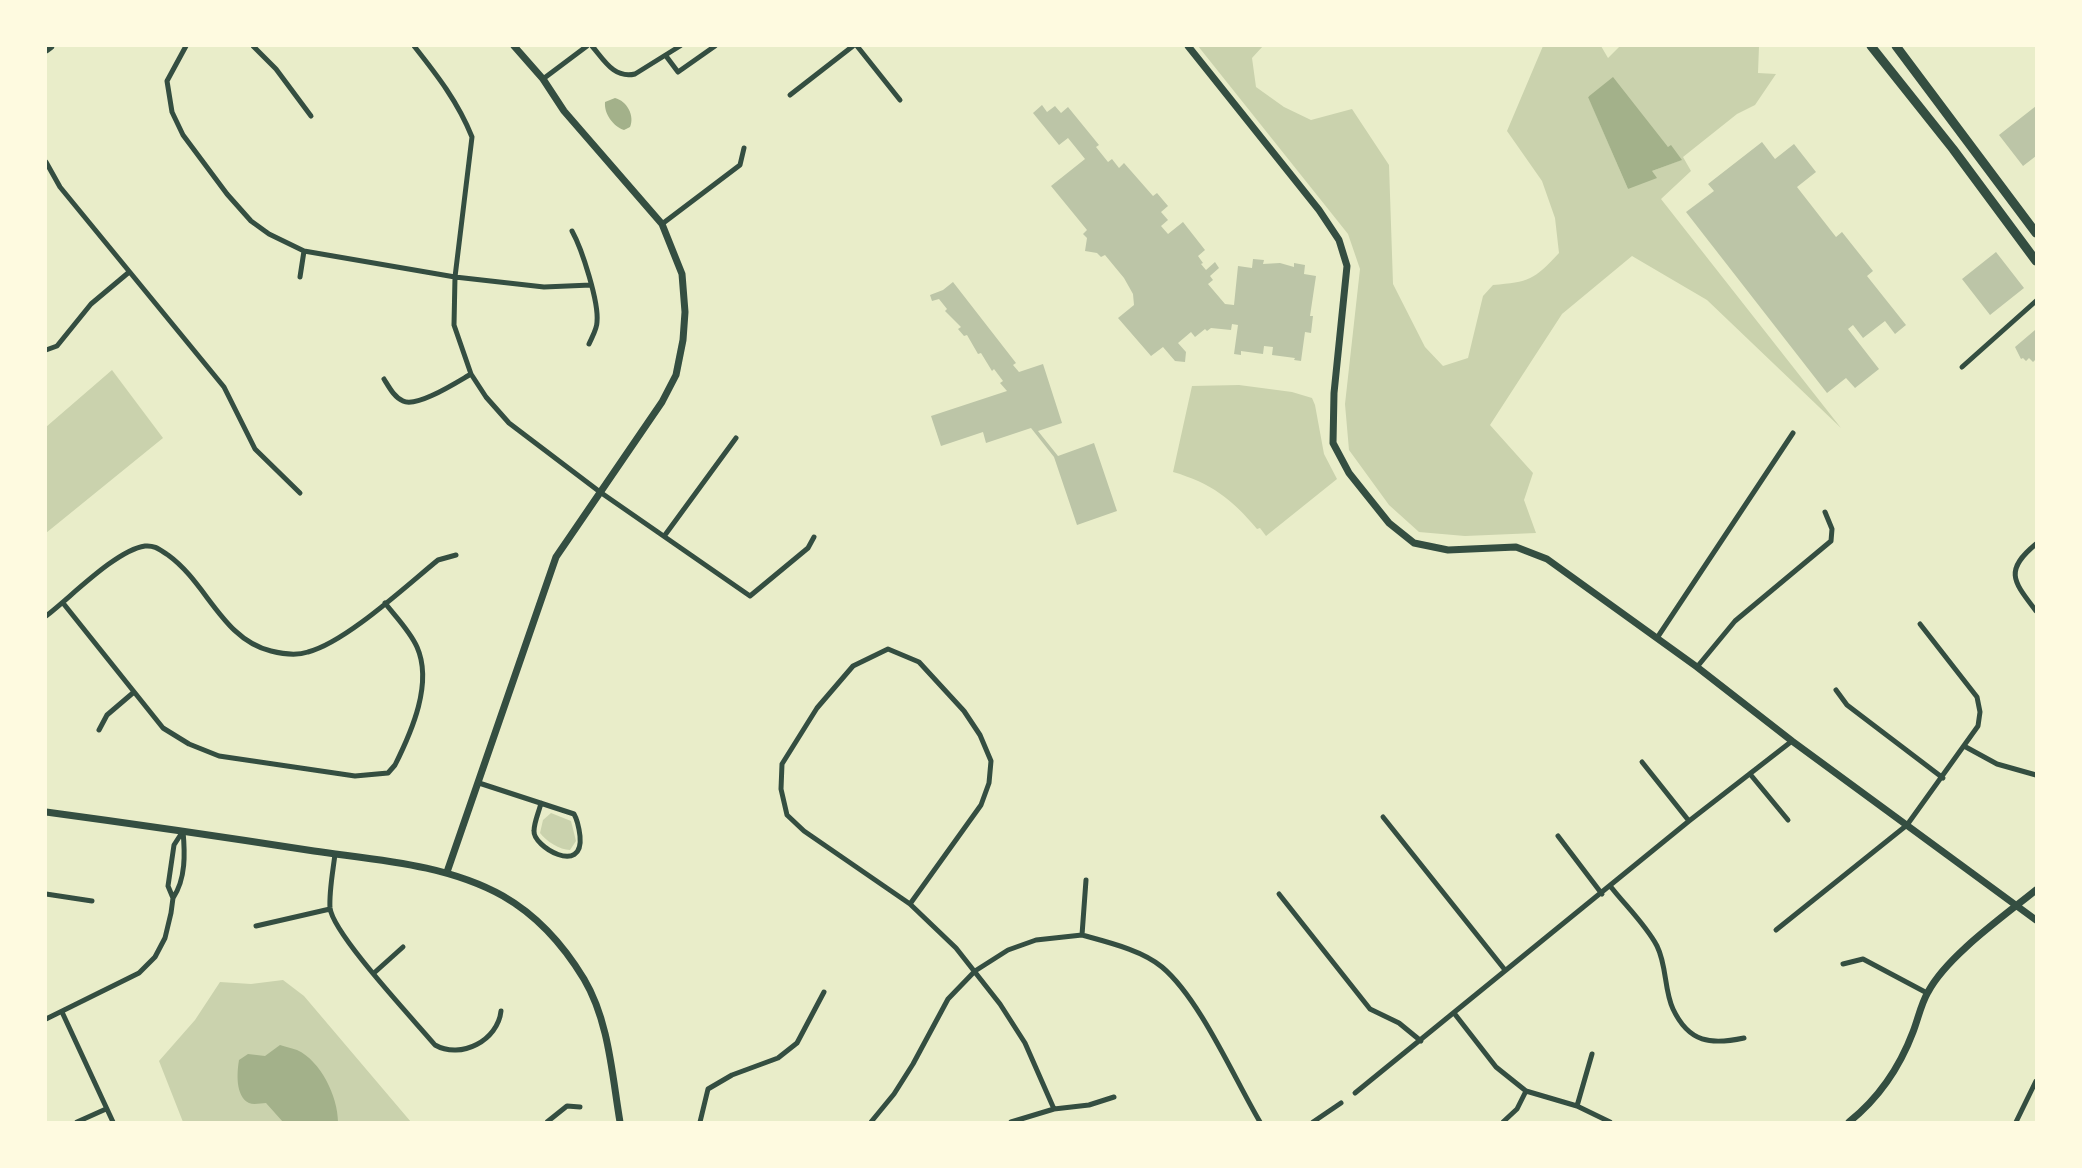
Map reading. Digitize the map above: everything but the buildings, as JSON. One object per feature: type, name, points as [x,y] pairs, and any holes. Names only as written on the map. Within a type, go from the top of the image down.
[{"type":"main road","points":[[46,49],[50,46]]},
{"type":"main road","points":[[1871,46],[1953,149],[2036,261]]},
{"type":"main road","points":[[1899,48],[2036,233]]},
{"type":"street","points":[[186,46],[167,81],[172,112],[183,135],[227,194],[251,221],[270,234],[304,251],[455,277],[544,287],[591,285]]},
{"type":"street","points":[[253,46],[276,69],[311,116]]},
{"type":"street","points":[[414,46],[448,90],[463,115],[471,137],[455,277],[453,325],[471,374],[486,397],[509,423],[600,492],[750,596],[808,548],[814,537]]},
{"type":"street","points":[[447,872],[556,558],[662,402],[676,375],[683,340],[685,312],[682,274],[662,224],[564,111],[543,79],[514,46]]},
{"type":"street","points":[[543,79],[587,46]]},
{"type":"street","points":[[592,46],[612,70],[627,76],[635,74],[680,46]]},
{"type":"street","points":[[666,56],[678,72],[715,46]]},
{"type":"street","points":[[790,95],[855,46],[900,100]]},
{"type":"street","points":[[1188,46],[1339,240],[1347,266],[1334,393],[1333,443],[1349,473],[1389,523],[1415,543],[1448,550],[1516,547],[1547,559],[1697,667],[1792,741],[2036,920]]},
{"type":"street","points":[[662,224],[740,165],[744,148]]},
{"type":"street","points":[[46,162],[60,187],[128,273],[224,387],[255,449],[300,493]]},
{"type":"street","points":[[572,231],[580,246],[591,285],[597,323],[589,344]]},
{"type":"street","points":[[300,276],[304,251]]},
{"type":"street","points":[[46,350],[57,346],[92,304],[128,273]]},
{"type":"street","points":[[1962,367],[2036,301]]},
{"type":"street","points":[[384,379],[393,393],[404,402],[415,403],[471,374]]},
{"type":"street","points":[[1657,638],[1793,433]]},
{"type":"street","points":[[665,535],[736,438]]},
{"type":"street","points":[[1697,667],[1735,621],[1831,541],[1832,529],[1825,512]]},
{"type":"street","points":[[2036,544],[2015,567],[2014,581],[2036,611]]},
{"type":"street","points":[[46,616],[121,555],[142,547],[154,546],[182,565],[232,629],[255,647],[285,655],[307,653],[332,642],[386,603],[438,560],[456,555]]},
{"type":"street","points":[[63,603],[163,728],[189,744],[219,756],[355,776],[388,773],[401,754],[424,691],[423,667],[416,645],[386,603]]},
{"type":"street","points":[[1776,930],[1907,825],[1978,726],[1980,712],[1977,697],[1920,624]]},
{"type":"street","points":[[910,904],[981,806],[989,783],[991,761],[980,735],[964,711],[919,662],[888,649],[853,666],[817,708],[782,764],[780,789],[787,815],[804,831],[910,904],[956,948],[1000,1004],[1025,1043],[1054,1109]]},
{"type":"street","points":[[1836,690],[1847,705],[1943,778]]},
{"type":"street","points":[[99,730],[107,715],[134,692]]},
{"type":"street","points":[[1355,1093],[1689,821],[1792,741]]},
{"type":"street","points":[[1964,746],[1997,764],[2036,775]]},
{"type":"street","points":[[1642,762],[1689,821]]},
{"type":"street","points":[[1750,774],[1788,820]]},
{"type":"street","points":[[478,783],[541,803],[574,814],[578,821],[581,845],[578,852],[571,857],[564,857],[536,838],[533,833],[541,803]]},
{"type":"street","points":[[46,812],[447,872],[484,887],[520,907],[559,942],[585,981],[600,1015],[620,1122]]},
{"type":"street","points":[[1383,817],[1505,970]]},
{"type":"street","points":[[46,1019],[120,984],[139,973],[155,957],[165,938],[173,898],[180,887],[185,848],[183,831]]},
{"type":"street","points":[[173,898],[168,886],[174,845],[183,831]]},
{"type":"street","points":[[1558,836],[1602,894]]},
{"type":"street","points":[[335,854],[330,909],[337,925],[351,946],[435,1045],[449,1051],[472,1047],[498,1027],[501,1011]]},
{"type":"street","points":[[1082,935],[1086,880]]},
{"type":"street","points":[[1611,887],[1656,944],[1664,963],[1672,1008],[1687,1029],[1703,1042],[1720,1043],[1744,1038]]},
{"type":"street","points":[[1849,1122],[1868,1107],[1889,1081],[1912,1035],[1927,993],[1941,973],[2036,890]]},
{"type":"street","points":[[46,894],[92,901]]},
{"type":"street","points":[[1279,894],[1370,1009],[1399,1023],[1421,1041]]},
{"type":"street","points":[[256,926],[330,909]]},
{"type":"street","points":[[871,1122],[894,1094],[913,1064],[947,999],[975,971],[1008,950],[1037,940],[1082,935],[1124,947],[1161,966],[1187,996],[1260,1122]]},
{"type":"street","points":[[374,973],[403,947]]},
{"type":"street","points":[[1843,964],[1863,959],[1927,993]]},
{"type":"street","points":[[700,1122],[708,1089],[754,1065],[778,1058],[797,1043],[824,992]]},
{"type":"street","points":[[61,1012],[113,1122]]},
{"type":"street","points":[[1454,1013],[1496,1067],[1526,1091],[1577,1106],[1610,1122]]},
{"type":"street","points":[[1577,1106],[1592,1054]]},
{"type":"street","points":[[2016,1122],[2036,1081]]},
{"type":"street","points":[[1503,1122],[1517,1109],[1526,1091]]},
{"type":"street","points":[[1011,1122],[1054,1109],[1089,1105],[1114,1097]]},
{"type":"street","points":[[1313,1122],[1341,1103]]},
{"type":"street","points":[[547,1122],[567,1106],[580,1107]]},
{"type":"street","points":[[77,1122],[106,1109]]},
{"type":"shaded area","points":[[1198,46],[1263,46],[1252,58],[1256,87],[1284,107],[1311,120],[1352,109],[1389,165],[1393,284],[1425,347],[1443,366],[1468,358],[1483,296],[1493,285],[1515,283],[1530,278],[1559,253],[1555,218],[1542,181],[1507,131],[1543,46],[1601,46],[1608,58],[1620,46],[1759,46],[1758,73],[1776,74],[1755,105],[1737,114],[1683,157],[1691,171],[1661,199],[1841,428],[1707,300],[1632,256],[1562,314],[1490,425],[1533,473],[1524,500],[1536,533],[1465,536],[1419,532],[1389,505],[1349,450],[1345,404],[1360,269],[1348,234]],"holes":[[[1588,96],[1668,147],[1681,160],[1652,171],[1628,189]]]},
{"type":"shaded area","points":[[1613,77],[1668,147],[1671,145],[1682,160],[1652,171],[1657,178],[1628,189],[1588,97]]},
{"type":"shaded area","points":[[615,98],[623,102],[631,114],[630,127],[624,130],[613,123],[606,111],[605,102]]},
{"type":"shaded area","points":[[112,370],[163,438],[46,533],[46,427]]},
{"type":"shaded area","points":[[1239,385],[1292,392],[1312,398],[1324,454],[1337,479],[1266,536],[1220,493],[1199,481],[1173,472],[1192,386]]},
{"type":"shaded area","points":[[551,813],[571,821],[576,841],[570,850],[554,844],[540,833],[543,820]]},
{"type":"shaded area","points":[[283,980],[304,996],[411,1122],[183,1122],[159,1061],[195,1020],[220,982],[251,984]]},
{"type":"shaded area","points":[[280,1045],[306,1055],[321,1071],[335,1102],[338,1122],[283,1122],[266,1103],[251,1104],[244,1100],[238,1083],[239,1060],[248,1054],[265,1056]]}]
